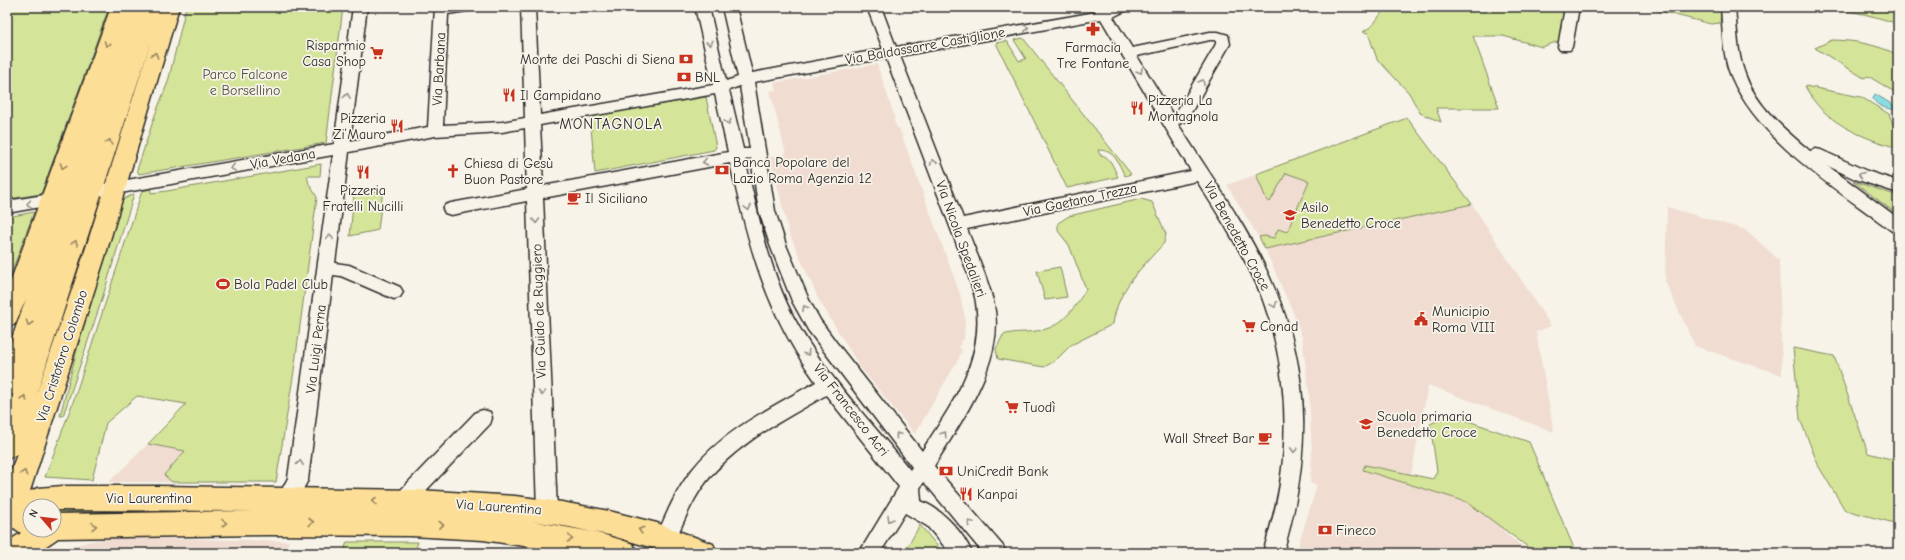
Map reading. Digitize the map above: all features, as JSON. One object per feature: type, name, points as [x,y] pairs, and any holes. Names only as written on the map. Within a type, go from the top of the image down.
[{"type":"main road","points":[[7,318],[27,269],[50,200],[120,7]]},
{"type":"main road","name":"Via Cristoforo Colombo","points":[[7,448],[41,346],[49,293],[72,196],[138,7]]},
{"type":"main road","name":"Via Cristoforo Colombo","points":[[7,386],[13,359],[49,293],[92,192],[153,7]]},
{"type":"main road","name":"Via Cristoforo Colombo","points":[[14,516],[53,382],[94,257],[170,7]]},
{"type":"main road","points":[[135,64],[144,92]]},
{"type":"main road","points":[[88,97],[115,73]]},
{"type":"main road","points":[[27,269],[49,293],[94,257]]},
{"type":"main road","points":[[41,346],[53,382]]},
{"type":"main road","name":"Via Laurentina","points":[[14,516],[38,500],[63,498],[403,501],[482,504],[547,510],[618,524],[666,538],[704,553]]},
{"type":"main road","name":"Via Laurentina","points":[[62,527],[272,522],[411,524],[499,529],[562,538],[624,553]]},
{"type":"main road","points":[[13,553],[36,538]]},
{"type":"street","name":"Via Luigi Perna","points":[[288,500],[298,480],[340,149],[360,7]]},
{"type":"street","points":[[442,9],[468,7]]},
{"type":"street","name":"Via Guido de Ruggiero","points":[[528,7],[547,510]]},
{"type":"street","name":"Via Francesco Acri","points":[[702,7],[758,250],[778,301],[795,334],[828,384],[910,486]]},
{"type":"street","name":"Via Francesco Acri","points":[[729,7],[746,79],[767,211],[795,289],[814,325],[922,466],[996,553]]},
{"type":"street","name":"Via Nicola Spedalieri","points":[[869,553],[922,466],[956,415],[982,360],[986,344],[984,302],[958,225],[874,7]]},
{"type":"street","name":"Via Baldassarre Castiglione","points":[[720,84],[1102,11],[1114,12],[1122,7]]},
{"type":"street","points":[[1565,47],[1572,7]]},
{"type":"street","points":[[1728,7],[1732,52],[1739,76],[1749,95],[1762,113],[1785,138],[1898,226]]},
{"type":"street","name":"Via Barbana","points":[[435,131],[442,9]]},
{"type":"street","name":"Via Benedetto Croce","points":[[1102,11],[1129,52],[1255,262],[1277,313],[1284,343],[1293,402],[1294,449],[1288,502],[1273,553]]},
{"type":"street","points":[[1129,52],[1213,36],[1223,38],[1223,44],[1183,114],[1180,118],[1170,122]]},
{"type":"street","name":"Via Vedana","points":[[114,189],[435,131],[496,128],[533,117],[720,84]]},
{"type":"street","points":[[1785,138],[1853,172],[1898,187]]},
{"type":"street","points":[[451,209],[757,152]]},
{"type":"street","name":"Via Gaetano Trezza","points":[[958,225],[1202,174]]},
{"type":"street","points":[[7,207],[114,189]]},
{"type":"street","points":[[758,250],[778,245]]},
{"type":"street","points":[[326,268],[343,270],[394,292]]},
{"type":"street","points":[[795,334],[814,325]]},
{"type":"street","points":[[666,538],[693,483],[709,463],[761,425],[828,384]]},
{"type":"street","points":[[403,501],[483,418]]},
{"type":"street","points":[[910,486],[912,507],[923,510],[933,517],[962,553]]},
{"type":"street","points":[[272,522],[288,500]]},
{"type":"shaded area","points":[[877,64],[895,118],[893,119],[897,128],[899,128],[960,294],[965,318],[964,340],[961,340],[959,348],[962,349],[959,358],[915,434],[860,367],[819,300],[789,233],[770,157],[786,154],[770,91],[776,90],[774,83]]},
{"type":"shaded area","name":"Asilo Benedetto Croce","points":[[1299,159],[1340,201],[1330,229],[1262,243],[1227,185]]},
{"type":"shaded area","points":[[1472,204],[1551,326],[1536,332],[1554,432],[1428,385],[1411,475],[1365,465],[1363,470],[1483,505],[1507,535],[1532,553],[1296,553],[1317,485],[1310,483],[1312,455],[1309,392],[1302,337],[1293,312],[1265,249]]},
{"type":"shaded area","points":[[1667,207],[1746,230],[1779,260],[1782,375],[1695,346],[1665,281]]},
{"type":"shaded area","points":[[148,444],[186,451],[164,475],[172,482],[109,482]]},
{"type":"shaded area","points":[[128,536],[150,538],[289,541],[284,552],[301,553],[42,553],[96,540]]},
{"type":"green space","points":[[7,7],[109,7],[41,194],[7,199]]},
{"type":"green space","name":"Parco Falcone e Borsellino","points":[[186,7],[343,7],[326,143],[139,174],[137,170],[155,115],[168,82]]},
{"type":"green space","points":[[1400,7],[1565,7],[1559,41],[1542,47],[1503,36],[1473,36],[1499,108],[1436,108],[1441,122],[1420,113],[1409,93],[1377,59],[1368,33],[1363,32],[1373,25],[1383,11]]},
{"type":"green space","points":[[1643,7],[1719,7],[1721,10],[1720,23],[1711,24]]},
{"type":"green space","points":[[1780,7],[1898,7],[1898,24],[1877,17],[1844,10],[1810,8],[1791,10]]},
{"type":"green space","points":[[1023,38],[1131,174],[1125,176],[1118,162],[1112,155],[1108,152],[1098,150],[1100,155],[1109,160],[1118,177],[1067,188],[996,43],[1007,41],[1019,61],[1026,59],[1014,40]]},
{"type":"green space","points":[[1832,40],[1866,44],[1883,48],[1898,55],[1898,94],[1868,76],[1864,78],[1815,48]]},
{"type":"green space","points":[[1805,86],[1861,97],[1889,114],[1898,137],[1898,148],[1857,133],[1832,119],[1812,99]]},
{"type":"green space","points":[[706,97],[716,147],[714,150],[595,173],[590,116]]},
{"type":"green space","points":[[1407,118],[1472,204],[1265,249],[1259,237],[1265,236],[1274,238],[1278,229],[1287,232],[1309,181],[1286,173],[1270,202],[1267,201],[1256,174]]},
{"type":"green space","name":"Bola Padel Club","points":[[321,164],[320,176],[307,176],[309,184],[317,197],[294,371],[276,482],[172,482],[164,475],[185,451],[148,444],[186,404],[137,396],[106,423],[92,480],[45,477],[73,402],[142,191],[151,189],[151,193],[167,191]]},
{"type":"green space","points":[[1853,181],[1898,196],[1898,215]]},
{"type":"green space","points":[[383,190],[378,230],[350,236],[354,195]]},
{"type":"green space","points":[[134,194],[102,299],[63,416],[60,416],[78,346],[122,200]]},
{"type":"green space","points":[[1141,199],[1152,202],[1166,234],[1164,243],[1125,289],[1116,311],[1113,324],[1071,345],[1055,361],[1044,367],[998,359],[996,349],[1003,335],[1036,331],[1053,326],[1060,322],[1072,310],[1086,289],[1069,245],[1058,231],[1058,223],[1069,216]]},
{"type":"green space","points":[[34,212],[7,284],[7,217]]},
{"type":"green space","points":[[1060,267],[1067,297],[1045,300],[1037,271]]},
{"type":"green space","points":[[1793,348],[1834,356],[1868,453],[1898,461],[1898,524],[1845,510],[1819,467],[1800,419]]},
{"type":"green space","points":[[1451,415],[1529,442],[1576,553],[1536,553],[1467,502],[1363,470],[1365,465],[1433,479],[1437,471],[1430,424]]},
{"type":"green space","points":[[272,508],[270,511],[62,514],[62,511]]},
{"type":"green space","points":[[920,525],[943,553],[904,553]]},
{"type":"green space","points":[[347,542],[418,542],[414,553],[343,553]]},
{"type":"water","points":[[1875,94],[1898,109],[1891,109],[1881,106],[1873,99]]},
{"type":"place","name":"Farmacia Tre Fontane","points":[[1093,29]]},
{"type":"place","name":"Risparmio Casa Shop","points":[[377,53]]},
{"type":"place","name":"Monte dei Paschi di Siena","points":[[686,59]]},
{"type":"place","name":"BNL","points":[[684,77]]},
{"type":"place","name":"Il Campidano","points":[[509,95]]},
{"type":"place","name":"Pizzeria La Montagnola","points":[[1137,108]]},
{"type":"place","name":"Pizzeria Zi’Mauro","points":[[397,126]]},
{"type":"place","name":"Banca Popolare del Lazio Roma Agenzia 12","points":[[722,170]]},
{"type":"place","name":"Chiesa di Gesù Buon Pastore","points":[[453,171]]},
{"type":"place","name":"Pizzeria Fratelli Nucilli","points":[[363,172]]},
{"type":"place","name":"Il Siciliano","points":[[574,198]]},
{"type":"place","name":"Asilo Benedetto Croce","points":[[1290,215]]},
{"type":"place","name":"Bola Padel Club","points":[[223,284]]},
{"type":"place","name":"Municipio Roma VIII","points":[[1421,319]]},
{"type":"place","name":"Conad","points":[[1249,326]]},
{"type":"place","name":"Tuodì","points":[[1012,407]]},
{"type":"place","name":"Scuola primaria Benedetto Croce","points":[[1366,424]]},
{"type":"place","name":"Wall Street Bar","points":[[1265,438]]},
{"type":"place","name":"UniCredit Bank","points":[[946,471]]},
{"type":"place","name":"Kanpai","points":[[966,494]]},
{"type":"place","name":"Fineco","points":[[1325,530]]},
{"type":"district","name":"MONTAGNOLA","points":[[611,124]]}]
